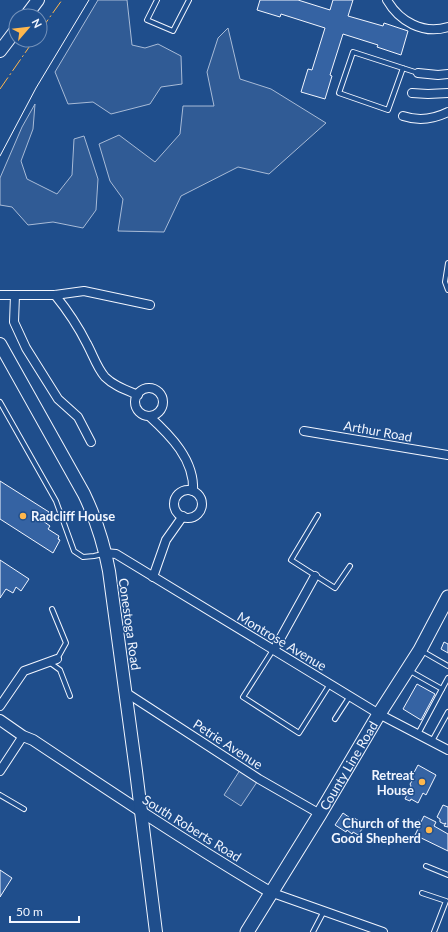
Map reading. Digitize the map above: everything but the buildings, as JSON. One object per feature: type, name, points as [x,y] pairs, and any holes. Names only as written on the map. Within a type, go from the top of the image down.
[{"type":"main road","points":[[0,51],[4,40]]},
{"type":"main road","name":"Conestoga Road","points":[[0,344],[84,494],[94,516],[105,553],[109,571],[156,932]]},
{"type":"main road","name":"County Line Road","points":[[247,932],[270,892],[320,814],[379,714],[408,670],[447,600]]},
{"type":"street","points":[[387,0],[392,10],[406,22],[424,29],[442,29],[448,27]]},
{"type":"street","points":[[418,73],[433,75],[448,74]]},
{"type":"street","points":[[412,93],[448,93]]},
{"type":"street","points":[[403,116],[412,119],[436,117],[448,112]]},
{"type":"street","points":[[7,295],[55,295],[84,292],[150,305]]},
{"type":"street","points":[[0,304],[7,295]]},
{"type":"street","points":[[7,295],[14,322],[26,348],[58,399],[78,417],[91,442]]},
{"type":"street","points":[[55,295],[69,312],[105,377],[118,388],[138,395]]},
{"type":"street","points":[[148,388],[154,389],[162,396],[163,401],[162,407],[159,411],[155,415],[149,416],[139,412],[136,408],[135,402],[138,392],[148,388]]},
{"type":"street","points":[[149,416],[163,428],[183,455],[194,480],[193,491]]},
{"type":"street","name":"Arthur Road","points":[[304,431],[448,455]]},
{"type":"street","points":[[183,491],[193,491],[201,498],[201,509],[194,516],[188,518],[178,514],[174,504],[175,498],[183,491]]},
{"type":"street","points":[[153,577],[166,540],[183,516]]},
{"type":"street","name":"Montrose Avenue","points":[[105,553],[116,554],[379,714],[448,750]]},
{"type":"street","points":[[274,650],[316,576]]},
{"type":"street","points":[[0,706],[24,672],[57,659]]},
{"type":"street","name":"Petrie Avenue","points":[[125,692],[260,779],[320,814]]},
{"type":"street","name":"South Roberts Road","points":[[0,720],[23,736],[33,740],[141,812],[270,892],[383,932]]},
{"type":"street","points":[[0,771],[23,736]]},
{"type":"lane","points":[[157,0],[147,20],[173,31],[189,0]]},
{"type":"lane","points":[[403,68],[388,110],[339,93],[353,52],[403,68],[418,73]]},
{"type":"lane","points":[[448,264],[445,282],[448,290]]},
{"type":"lane","points":[[0,402],[56,501],[74,551],[83,557],[105,553]]},
{"type":"lane","points":[[318,515],[291,560],[335,588],[350,566]]},
{"type":"lane","points":[[52,609],[66,643],[57,659]]},
{"type":"lane","points":[[274,650],[243,697],[299,733],[330,684]]},
{"type":"lane","points":[[420,650],[448,666]]},
{"type":"lane","points":[[48,662],[60,670],[70,696]]},
{"type":"lane","points":[[408,670],[442,689]]},
{"type":"lane","points":[[418,734],[448,678]]},
{"type":"lane","points":[[335,719],[350,696]]},
{"type":"lane","points":[[432,742],[448,712]]},
{"type":"lane","points":[[0,795],[24,809]]},
{"type":"lane","points":[[426,866],[448,875]]},
{"type":"lane","points":[[422,892],[447,902],[434,932]]},
{"type":"lane","points":[[313,932],[324,911]]},
{"type":"shaded area","points":[[98,0],[127,0],[132,45],[145,48],[158,44],[181,56],[182,84],[161,87],[150,104],[111,114],[93,102],[68,104],[55,72]]},
{"type":"shaded area","points":[[228,28],[240,79],[271,89],[326,123],[269,174],[238,167],[181,196],[164,232],[118,231],[123,199],[110,181],[99,144],[119,135],[155,162],[180,134],[183,106],[214,106],[207,72],[218,38]]},
{"type":"shaded area","points":[[35,104],[33,129],[21,161],[27,179],[57,194],[72,175],[74,139],[84,136],[98,179],[96,210],[83,228],[53,222],[28,225],[12,207],[0,205],[0,178],[22,127]]},
{"type":"shaded area","points":[[242,767],[259,779],[241,806],[224,795]]},
{"type":"tram line","points":[[0,156],[36,88],[89,0]]},
{"type":"power","points":[[48,20],[62,0]]},
{"type":"power","points":[[0,89],[28,48]]},
{"type":"place","name":"Radcliff House","points":[[23,516]]},
{"type":"place","name":"Retreat House","points":[[422,782]]},
{"type":"place","name":"Church of the Good Shepherd","points":[[429,830]]}]
